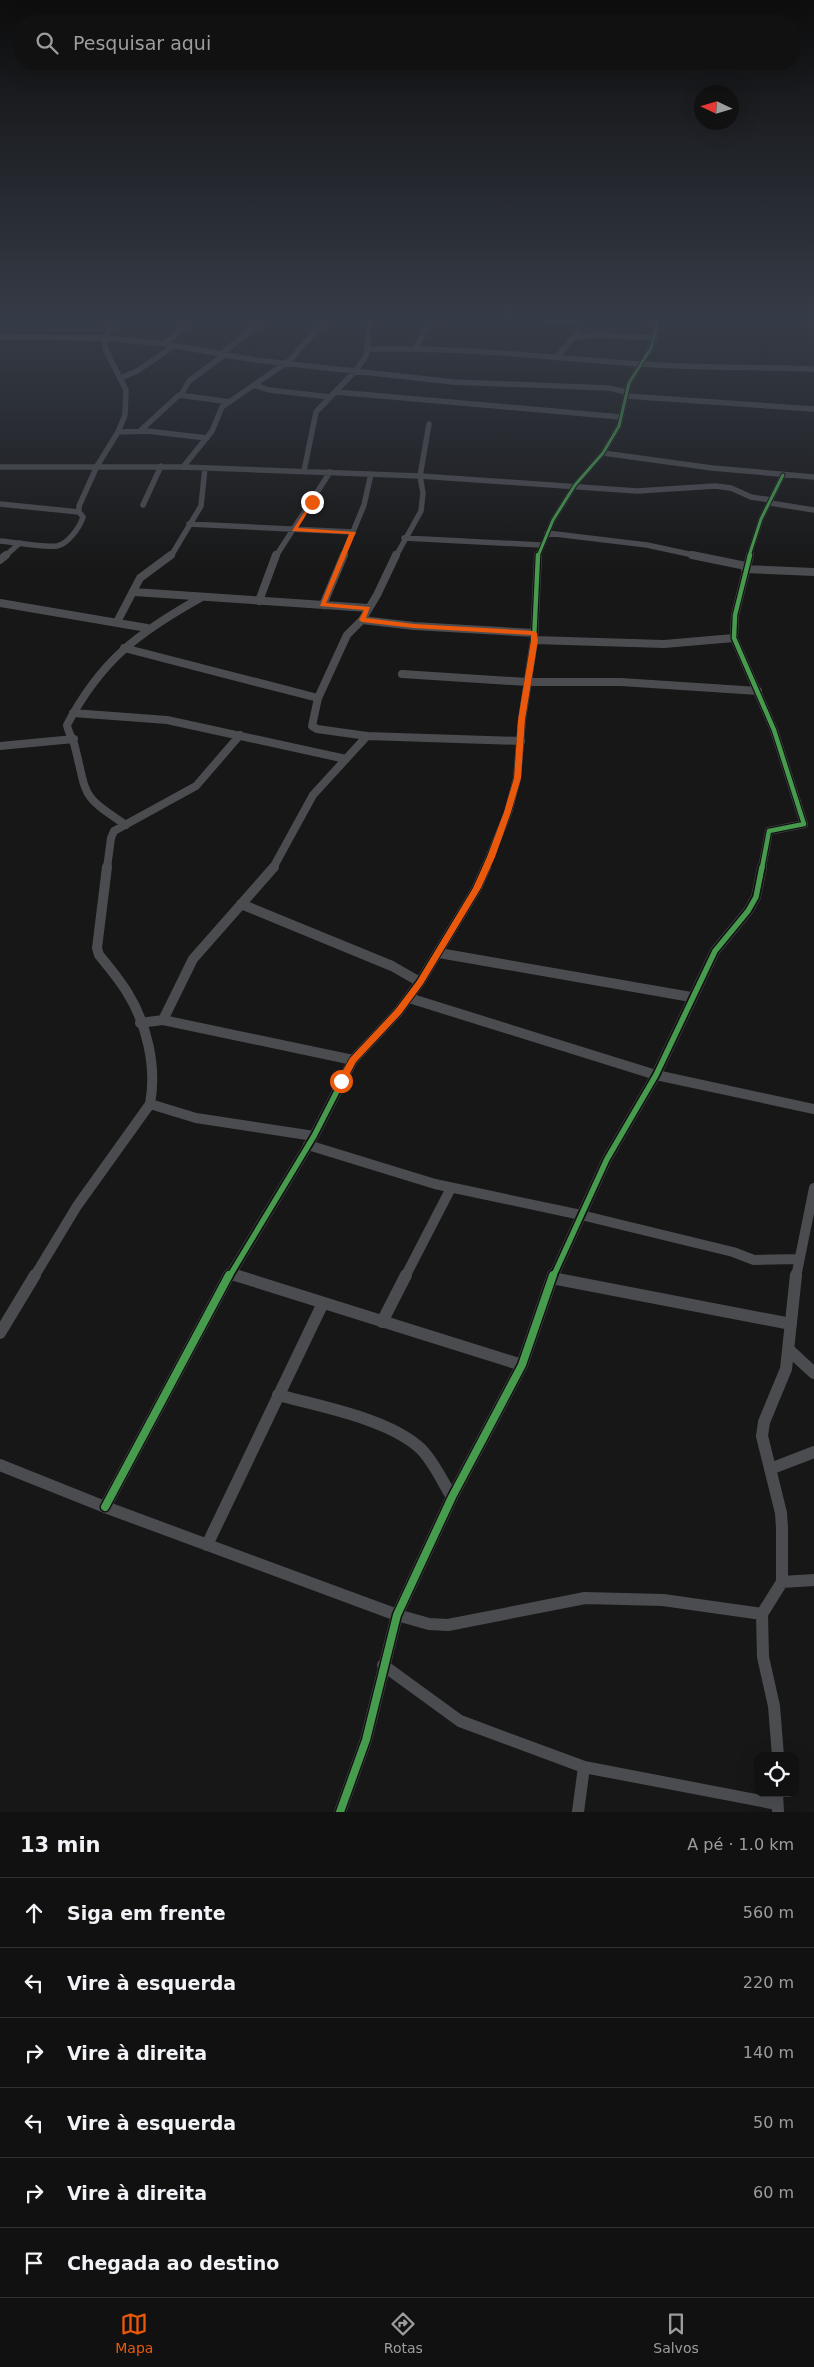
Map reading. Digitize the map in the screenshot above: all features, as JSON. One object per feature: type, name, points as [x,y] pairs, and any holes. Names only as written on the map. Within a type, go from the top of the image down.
[{"type":"street","points":[[0,541],[50,546],[62,544],[81,524],[83,517],[79,512],[79,506],[97,466],[118,432],[125,415],[126,402]]},
{"type":"street","points":[[140,431],[174,402]]},
{"type":"street","points":[[183,467],[216,426],[219,411],[230,402]]},
{"type":"street","points":[[304,471],[316,412],[326,402]]},
{"type":"street","points":[[450,402],[621,416]]},
{"type":"street","points":[[105,1507],[230,1274],[311,1141],[353,1060],[409,998],[439,953],[477,888],[508,812],[517,778],[527,682],[534,637],[537,560],[541,545],[575,485],[603,453],[619,426],[624,402]]},
{"type":"street","points":[[715,402],[814,410]]},
{"type":"street","points":[[429,424],[420,476],[423,506],[404,538],[388,576],[362,620],[347,635],[318,698],[312,722],[314,728],[367,736],[521,741]]},
{"type":"street","points":[[118,432],[140,431],[207,438]]},
{"type":"street","points":[[603,453],[783,475],[814,477]]},
{"type":"street","points":[[143,505],[161,466]]},
{"type":"street","points":[[0,468],[161,466],[420,476],[637,490],[715,486],[731,488],[751,497],[814,510]]},
{"type":"street","points":[[117,622],[136,585],[144,574],[170,557],[202,502],[205,468]]},
{"type":"street","points":[[259,601],[277,553],[294,530],[330,472]]},
{"type":"street","points":[[323,605],[364,504],[371,474]]},
{"type":"street","points":[[340,1812],[366,1740],[383,1665],[397,1615],[452,1497],[522,1365],[552,1278],[607,1159],[656,1075],[691,996],[715,951],[748,911],[756,897],[769,831],[804,824],[774,730],[758,691],[748,674],[734,638],[734,615],[746,568],[762,519],[783,475]]},
{"type":"street","points":[[0,504],[79,512]]},
{"type":"street","points":[[189,524],[353,532]]},
{"type":"street","points":[[547,533],[647,545],[746,568],[814,572]]},
{"type":"street","points":[[404,538],[541,545]]},
{"type":"street","points":[[0,560],[20,543]]},
{"type":"street","points":[[134,592],[368,608]]},
{"type":"street","points":[[126,825],[91,800],[79,770],[74,739],[67,728],[86,690],[105,665],[147,628],[202,598]]},
{"type":"street","points":[[0,603],[147,628]]},
{"type":"street","points":[[362,620],[534,637],[664,644],[734,638]]},
{"type":"street","points":[[124,648],[239,679],[278,686],[318,698]]},
{"type":"street","points":[[402,674],[527,682],[613,681],[758,691]]},
{"type":"street","points":[[73,713],[154,718],[346,759]]},
{"type":"street","points":[[0,1333],[77,1206],[150,1104],[154,1092],[149,1054],[129,995],[99,955],[97,948],[111,838],[114,831],[196,786],[240,735]]},
{"type":"street","points":[[163,1020],[192,960],[276,864],[313,795],[367,736]]},
{"type":"street","points":[[0,746],[74,739]]},
{"type":"street","points":[[241,904],[392,966],[420,982]]},
{"type":"street","points":[[439,953],[691,996]]},
{"type":"street","points":[[409,998],[656,1075],[814,1109]]},
{"type":"street","points":[[140,1023],[163,1020],[353,1060]]},
{"type":"street","points":[[150,1104],[196,1118],[311,1141],[451,1188],[581,1215],[732,1252],[754,1260],[798,1259]]},
{"type":"street","points":[[382,1322],[451,1188]]},
{"type":"street","points":[[778,1752],[774,1706],[763,1657],[762,1614],[782,1582],[781,1513],[762,1436],[764,1422],[786,1369],[798,1259],[814,1188]]},
{"type":"street","points":[[230,1274],[522,1365]]},
{"type":"street","points":[[552,1278],[791,1324]]},
{"type":"street","points":[[206,1545],[323,1303]]},
{"type":"street","points":[[789,1350],[814,1373]]},
{"type":"street","points":[[278,1395],[328,1408],[384,1428],[414,1444],[426,1455],[452,1497]]},
{"type":"street","points":[[770,1468],[814,1452]]},
{"type":"street","points":[[0,1465],[206,1545],[397,1615],[429,1624],[448,1625],[585,1598],[663,1600],[762,1614]]},
{"type":"street","points":[[782,1582],[814,1580]]},
{"type":"street","points":[[383,1665],[460,1721],[584,1767],[777,1803]]},
{"type":"street","points":[[578,1812],[584,1767]]},
{"type":"cycle path","points":[[105,1507],[230,1274],[314,1136],[353,1060],[398,1012],[420,982],[477,888],[508,813],[517,778],[522,720],[534,640],[538,555],[553,520],[575,485],[603,453],[619,426],[625,402]]},
{"type":"cycle path","points":[[340,1812],[366,1740],[397,1615],[452,1497],[522,1365],[552,1278],[607,1159],[656,1075],[715,951],[748,911],[756,897],[769,831],[804,824],[774,730],[758,691],[748,674],[734,638],[735,615],[746,566],[761,519],[783,475]]},
{"type":"route","points":[[312,502],[294,530],[353,532],[323,605],[368,608],[362,620],[472,631],[534,633],[522,720],[517,778],[508,812],[491,857],[477,888],[420,982],[398,1012],[353,1060],[341,1081]]}]
